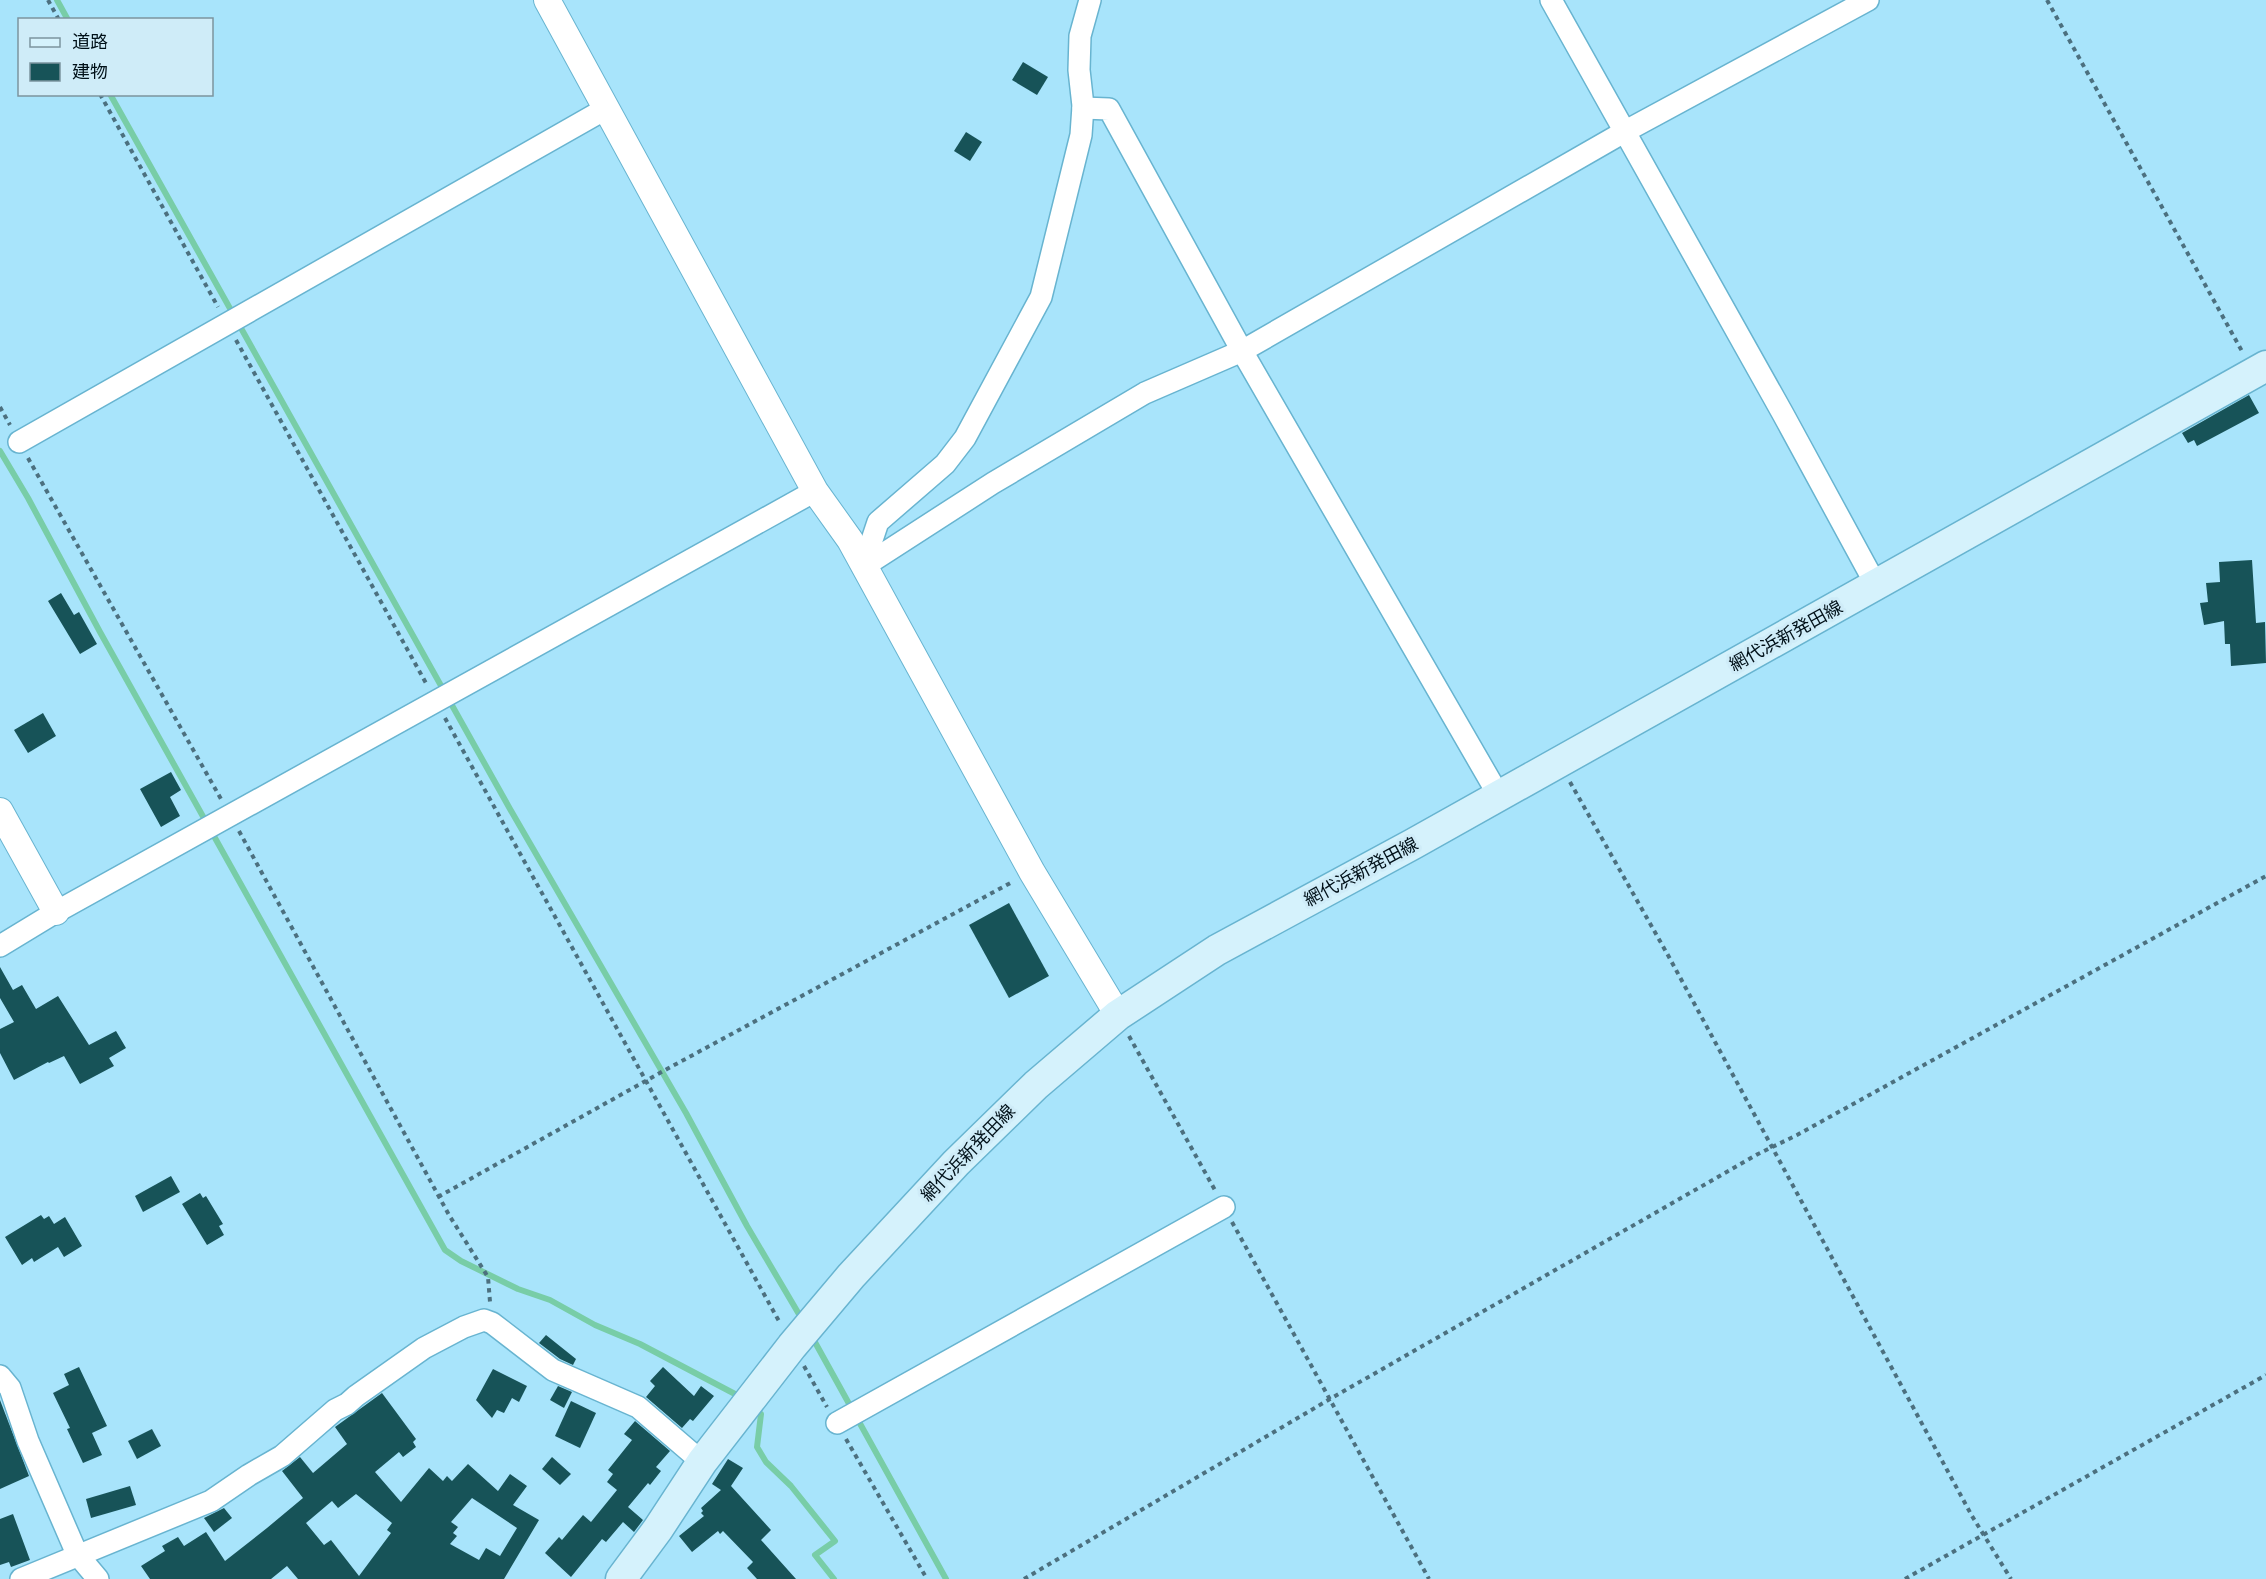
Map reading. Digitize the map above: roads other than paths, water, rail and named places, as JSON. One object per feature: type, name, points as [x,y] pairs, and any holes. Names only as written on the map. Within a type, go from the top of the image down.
[{"type":"main road","name":"網代浜新発田線","points":[[621,1579],[658,1529],[702,1462],[792,1346],[851,1276],[956,1163],[1036,1084],[1118,1015],[1217,950],[1559,763],[2260,370]]},
{"type":"street","points":[[547,0],[815,491],[850,540],[1032,872],[1118,1015]]},
{"type":"street","points":[[863,567],[878,522],[945,464],[965,438],[1041,297],[1081,135],[1083,108],[1079,70],[1080,36],[1090,0]]},
{"type":"street","points":[[1551,0],[1876,585]]},
{"type":"street","points":[[863,567],[993,483],[1145,393],[1242,351],[1624,132],[1868,0]]},
{"type":"street","points":[[19,442],[607,108]]},
{"type":"street","points":[[1083,108],[1109,109],[1242,351],[1498,796]]},
{"type":"street","points":[[0,946],[56,912],[815,491]]},
{"type":"street","points":[[0,811],[56,912]]},
{"type":"street","points":[[837,1423],[1224,1207]]},
{"type":"street","points":[[21,1579],[77,1554],[211,1501],[282,1456],[335,1410],[347,1404],[424,1348],[464,1327],[484,1320],[492,1323],[553,1371],[638,1407],[702,1462]]},
{"type":"street","points":[[0,1376],[9,1388],[28,1441],[77,1554],[98,1579]]},
{"type":"waterway","points":[[57,0],[67,18]]},
{"type":"waterway","points":[[111,96],[510,809],[803,1321]]},
{"type":"waterway","points":[[0,451],[445,1250],[461,1261],[518,1289],[550,1300],[595,1325],[640,1344],[735,1394]]},
{"type":"waterway","points":[[811,1335],[946,1579]]},
{"type":"waterway","points":[[761,1414],[757,1447],[766,1462],[791,1486],[835,1541],[815,1555],[834,1579]]}]
